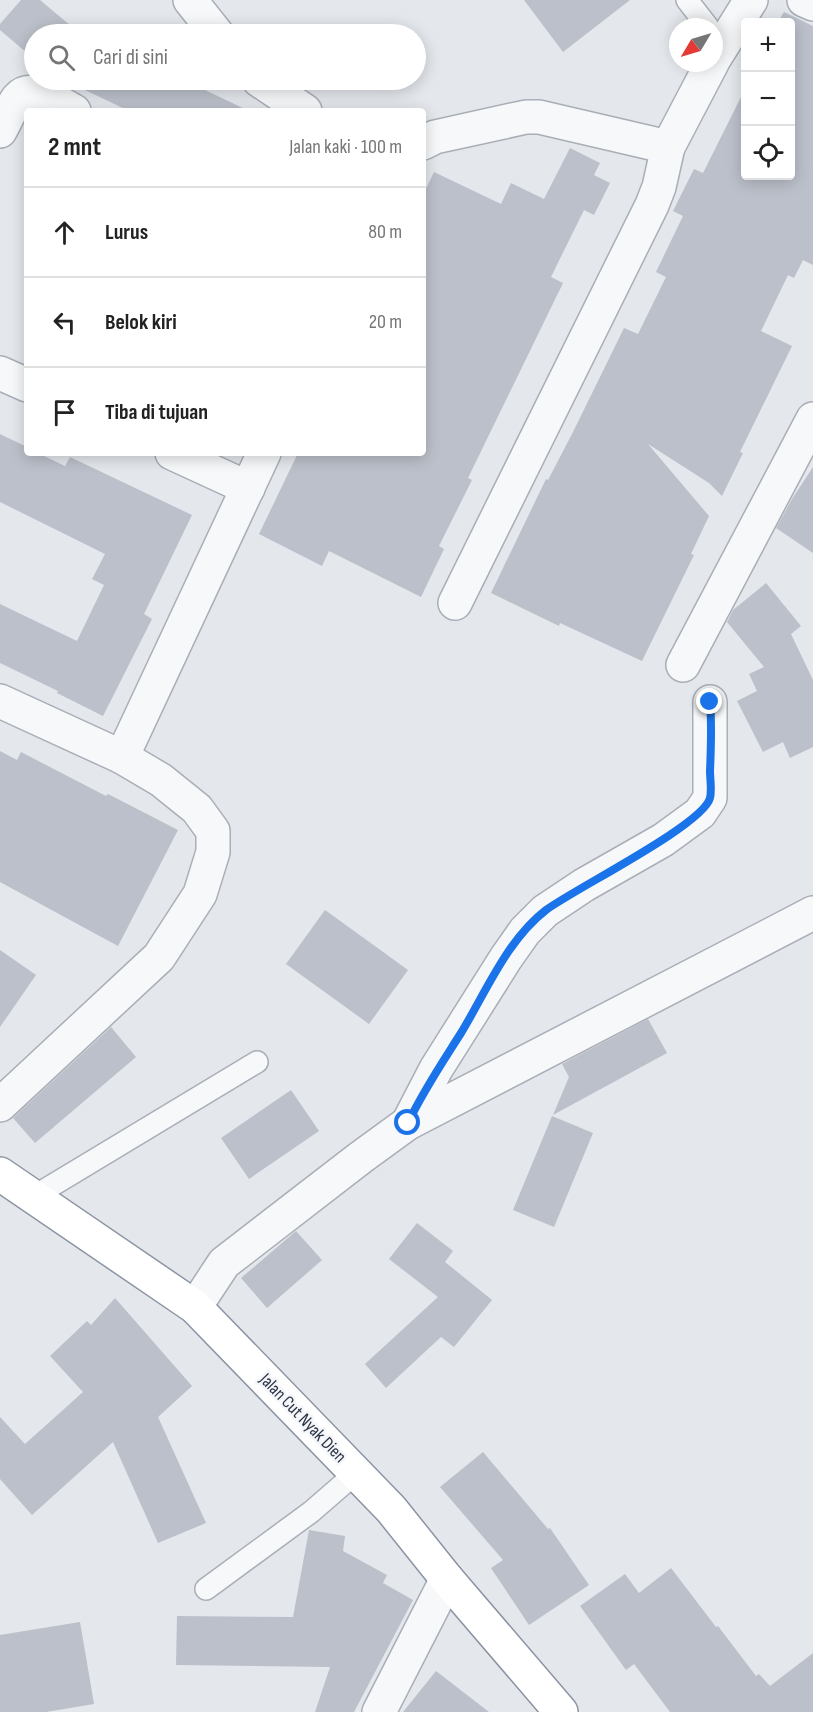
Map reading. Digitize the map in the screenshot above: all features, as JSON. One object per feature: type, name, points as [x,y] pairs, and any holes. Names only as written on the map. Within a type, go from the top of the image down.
[{"type":"highway","name":"Jalan Cut Nyak Dien","points":[[0,1174],[195,1307],[391,1509],[447,1579],[561,1712]]},
{"type":"street","points":[[190,0],[209,24]]},
{"type":"street","points":[[723,35],[751,0]]},
{"type":"street","points":[[804,0],[813,4]]},
{"type":"street","points":[[455,603],[652,206],[668,147],[702,72]]},
{"type":"street","points":[[275,90],[301,108]]},
{"type":"street","points":[[0,131],[19,97],[26,93],[34,91],[68,108]]},
{"type":"street","points":[[426,142],[435,137],[526,117],[538,117],[668,147]]},
{"type":"street","points":[[0,373],[24,384]]},
{"type":"street","points":[[683,665],[813,419]]},
{"type":"street","points":[[179,456],[248,488]]},
{"type":"street","points":[[122,757],[263,456]]},
{"type":"street","points":[[0,701],[122,757],[170,788],[197,809],[213,831],[213,852],[200,894],[159,957],[0,1105]]},
{"type":"street","points":[[408,1123],[436,1069],[525,932],[545,911],[584,885],[663,840],[700,813],[710,798],[710,702]]},
{"type":"street","points":[[195,1307],[224,1263],[408,1123],[813,913]]},
{"type":"street","points":[[379,1712],[447,1579]]},
{"type":"lane","points":[[687,0],[698,18]]},
{"type":"lane","points":[[33,1197],[257,1062]]},
{"type":"lane","points":[[206,1589],[311,1512],[356,1473]]},
{"type":"building","points":[[21,0],[40,0],[69,24],[24,24],[24,50],[0,30],[0,24]]},
{"type":"building","points":[[524,0],[630,0],[563,52]]},
{"type":"building","points":[[784,12],[813,26],[813,265],[803,260],[794,278],[788,275],[761,331],[792,346],[740,452],[743,453],[722,496],[709,483],[648,444],[709,516],[691,554],[694,555],[642,661],[560,623],[559,626],[491,593],[546,479],[548,480],[573,432],[624,328],[638,334],[666,277],[656,272],[683,216],[673,211],[694,169],[703,173],[741,97],[741,180],[795,180],[795,18],[780,18]]},
{"type":"building","points":[[85,90],[205,90],[243,108],[123,108]]},
{"type":"building","points":[[570,148],[600,163],[594,175],[610,183],[594,215],[584,210],[551,277],[563,283],[468,478],[472,480],[439,546],[444,549],[421,597],[329,551],[322,566],[259,534],[297,456],[426,456],[426,189],[434,172],[501,204],[511,183],[544,199]]},
{"type":"building","points":[[0,434],[24,446],[24,456],[44,456],[65,466],[70,457],[192,515],[144,614],[152,619],[103,716],[0,663],[0,604],[77,641],[104,585],[92,579],[105,554],[0,502]]},
{"type":"building","points":[[813,467],[813,553],[776,528]]},
{"type":"building","points":[[766,583],[801,626],[791,634],[813,680],[813,747],[790,758],[783,742],[763,752],[737,701],[757,691],[749,674],[764,667],[727,622],[733,610]]},
{"type":"building","points":[[0,751],[17,760],[21,752],[178,830],[118,946],[0,882]]},
{"type":"building","points":[[325,910],[408,970],[369,1024],[286,964]]},
{"type":"building","points":[[0,950],[36,975],[0,1027]]},
{"type":"building","points":[[648,1019],[667,1053],[553,1115],[569,1077],[562,1064]]},
{"type":"building","points":[[111,1027],[136,1057],[35,1143],[13,1118]]},
{"type":"building","points":[[291,1090],[319,1131],[249,1179],[221,1138]]},
{"type":"building","points":[[552,1116],[593,1133],[554,1227],[513,1210]]},
{"type":"building","points":[[417,1223],[453,1251],[445,1262],[492,1300],[454,1347],[441,1337],[386,1388],[365,1364],[438,1297],[389,1259]]},
{"type":"building","points":[[296,1231],[322,1260],[267,1308],[241,1278]]},
{"type":"building","points":[[115,1298],[192,1386],[158,1417],[206,1523],[158,1543],[113,1442],[32,1515],[0,1479],[0,1417],[25,1444],[83,1392],[50,1356],[87,1321],[91,1325]]},
{"type":"building","points":[[483,1452],[548,1529],[550,1528],[589,1585],[529,1625],[491,1568],[503,1560],[440,1487]]},
{"type":"building","points":[[309,1530],[345,1536],[343,1551],[387,1575],[383,1583],[413,1600],[354,1712],[315,1712],[330,1667],[176,1665],[177,1616],[293,1617]]},
{"type":"building","points":[[671,1568],[756,1676],[759,1674],[770,1686],[813,1653],[813,1712],[670,1712],[634,1664],[626,1670],[580,1606],[625,1574],[639,1593]]},
{"type":"building","points":[[80,1622],[94,1704],[46,1712],[0,1712],[0,1635]]},
{"type":"building","points":[[436,1671],[489,1712],[403,1712]]},
{"type":"route","points":[[408,1123],[436,1069],[525,932],[545,911],[584,885],[663,840],[700,813],[710,798],[712,724],[710,702]]}]
